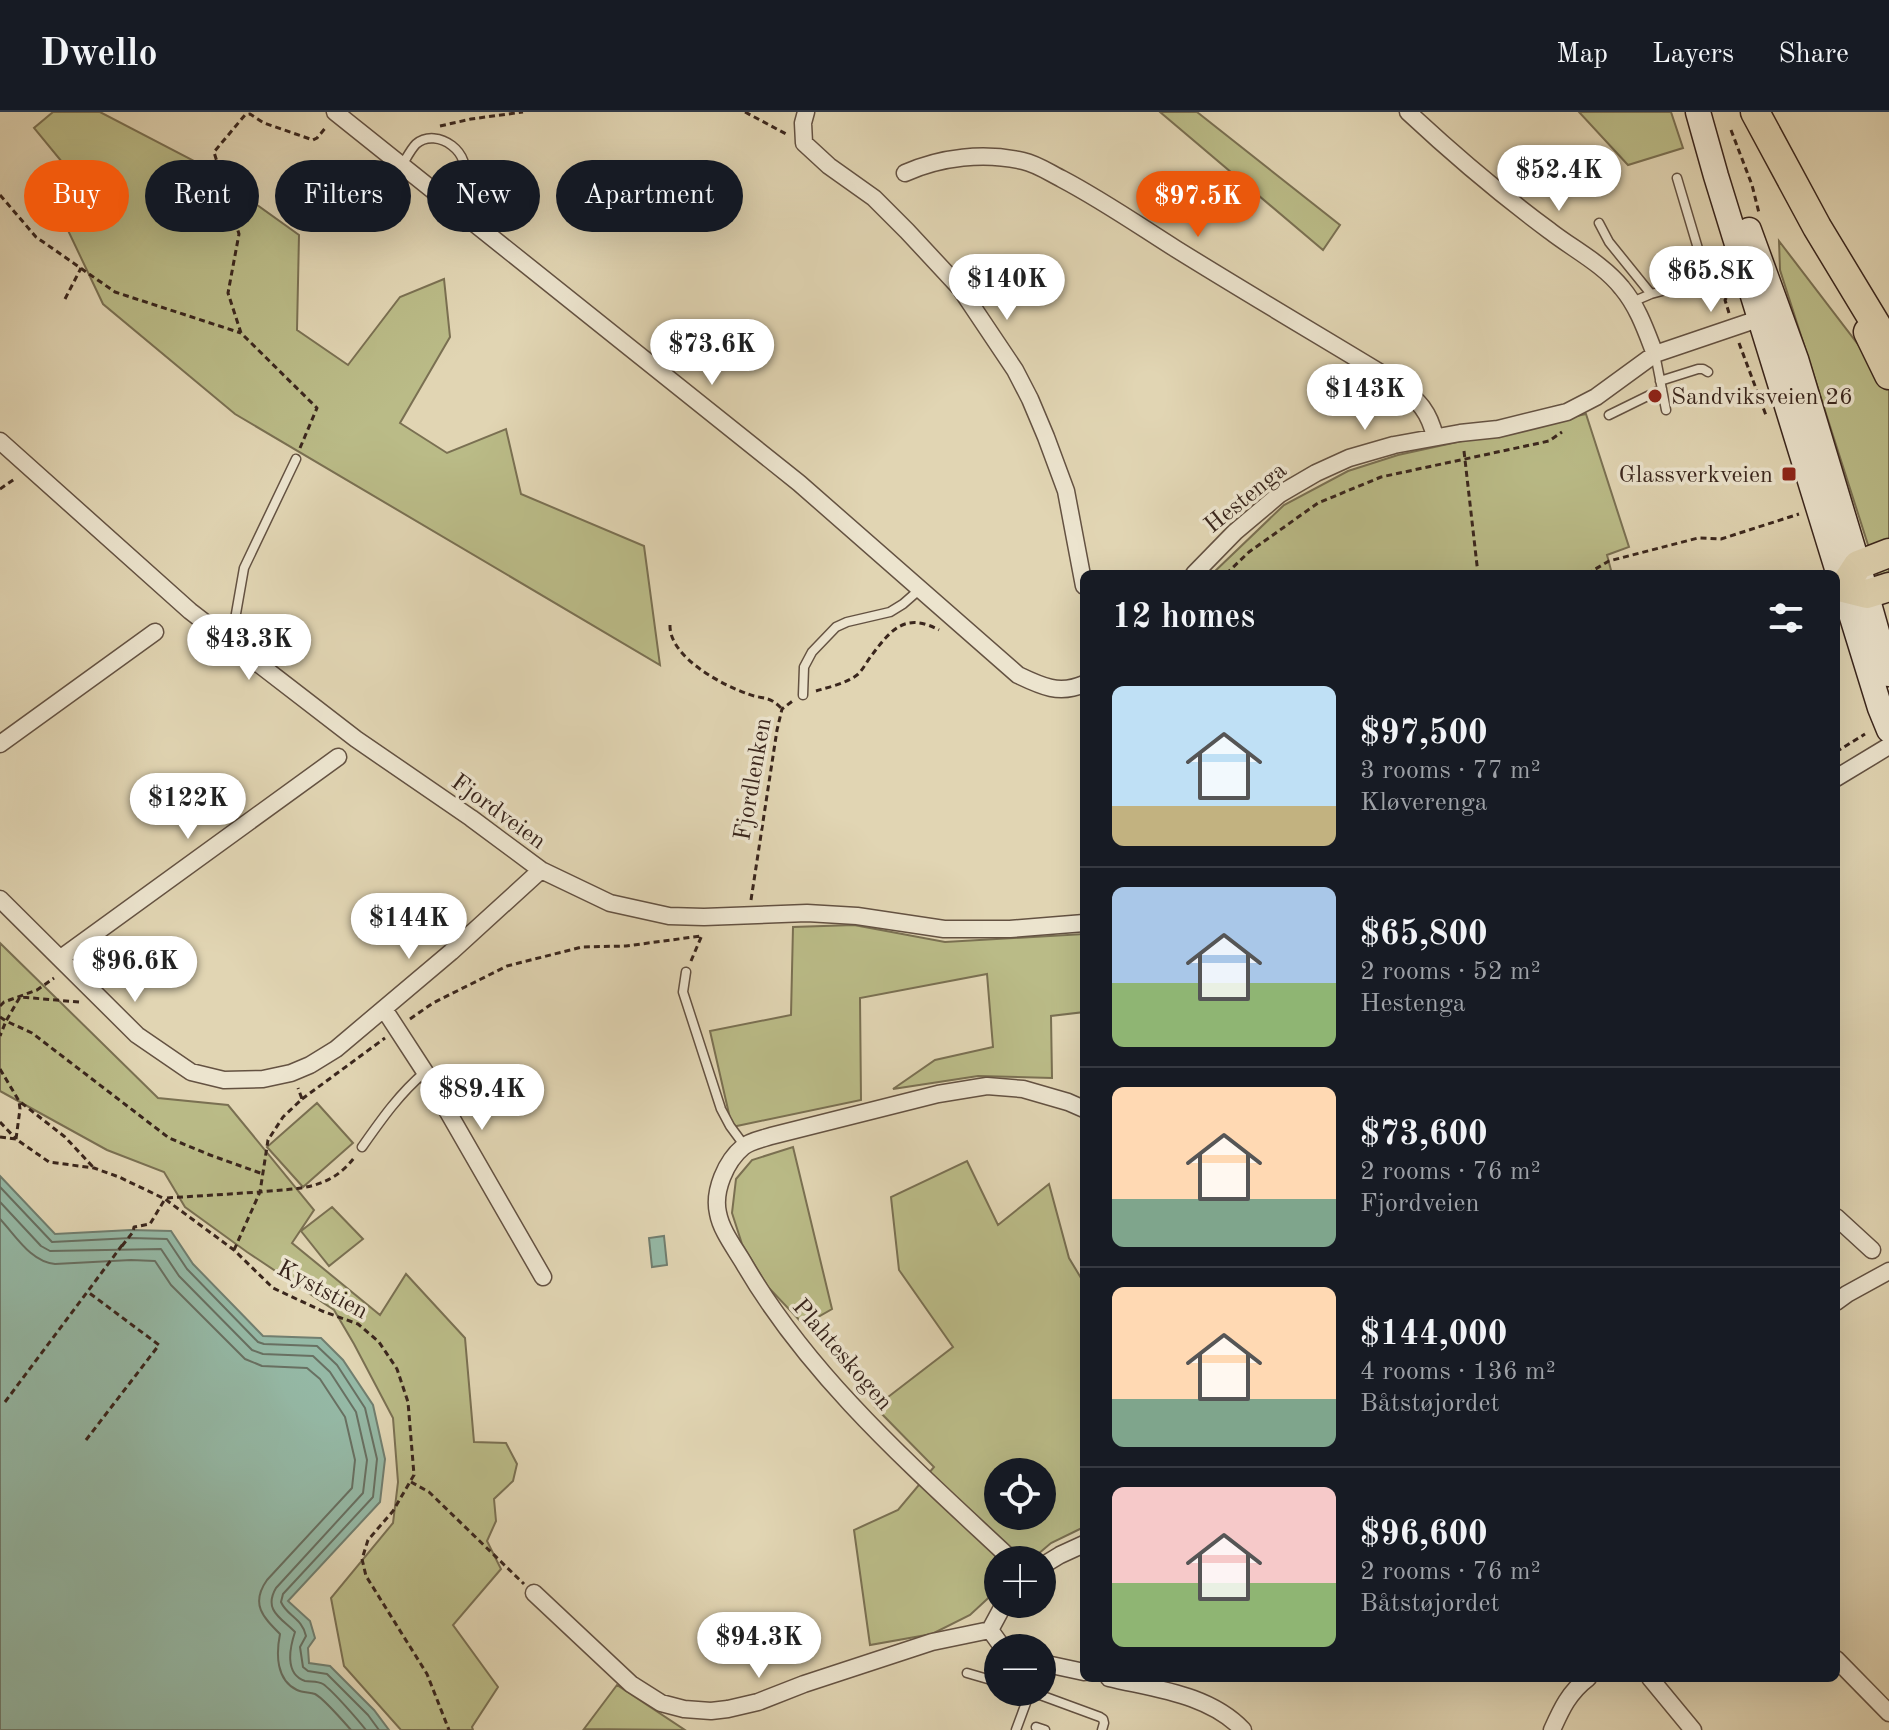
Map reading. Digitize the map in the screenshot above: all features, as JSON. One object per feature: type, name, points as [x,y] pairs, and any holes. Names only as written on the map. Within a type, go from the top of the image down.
[{"type":"highway","points":[[1755,112],[1817,227],[1889,375]]},
{"type":"highway","points":[[1817,227],[1889,346]]},
{"type":"highway","points":[[1864,583],[1889,553]]},
{"type":"main road","points":[[1701,119],[1725,171],[1770,315],[1864,583],[1889,674]]},
{"type":"main road","points":[[1864,583],[1880,708],[1889,730]]},
{"type":"street","points":[[336,112],[396,160]]},
{"type":"street","points":[[806,112],[804,143],[829,166],[874,198],[960,288],[1015,370],[1041,424],[1066,491],[1081,570]]},
{"type":"street","points":[[1408,112],[1549,231],[1610,275],[1632,302],[1655,354]]},
{"type":"street","points":[[905,173],[922,165],[958,158],[994,156],[1027,162],[1040,168],[1099,198],[1175,248],[1399,384],[1421,403],[1435,437]]},
{"type":"street","points":[[411,172],[427,185]]},
{"type":"street","points":[[485,232],[799,483],[1018,675],[1046,688],[1072,689],[1080,686]]},
{"type":"street","name":"Hestenga","points":[[1198,570],[1246,522],[1280,494],[1349,458],[1394,445],[1498,429],[1567,412],[1596,397],[1655,354],[1770,315]]},
{"type":"street","name":"Fjordveien","points":[[0,441],[190,611],[356,739],[541,870],[610,903],[669,916],[807,913],[857,916],[944,929],[1010,929],[1080,923]]},
{"type":"street","points":[[0,744],[155,632]]},
{"type":"street","points":[[1840,776],[1889,746]]},
{"type":"street","points":[[66,963],[338,757]]},
{"type":"street","points":[[0,899],[137,1035],[191,1072],[224,1080],[263,1079],[291,1073],[336,1049],[451,952],[541,870]]},
{"type":"street","points":[[384,1009],[425,1072],[543,1277]]},
{"type":"street","points":[[744,1145],[879,1108],[987,1086],[1023,1089],[1080,1107]]},
{"type":"street","name":"Plahteskogen","points":[[744,1145],[730,1162],[718,1188],[717,1213],[753,1280],[816,1366],[901,1456],[997,1546]]},
{"type":"street","points":[[1840,1221],[1872,1250]]},
{"type":"street","points":[[1840,1299],[1889,1271]]},
{"type":"street","points":[[1056,1557],[1080,1546]]},
{"type":"street","points":[[534,1593],[631,1684],[661,1703],[684,1709],[711,1711],[758,1702],[932,1642],[990,1630]]},
{"type":"street","points":[[990,1630],[996,1618]]},
{"type":"street","points":[[990,1630],[993,1634]]},
{"type":"street","points":[[1840,1663],[1889,1713]]},
{"type":"street","points":[[1056,1666],[1080,1671]]},
{"type":"street","points":[[1126,1682],[1196,1698],[1233,1719],[1243,1730]]},
{"type":"street","points":[[1552,1730],[1564,1703],[1582,1682]]},
{"type":"street","points":[[1653,1682],[1693,1730]]},
{"type":"lane","points":[[405,160],[417,143],[429,139],[447,141],[459,151],[463,160]]},
{"type":"lane","points":[[1632,302],[1692,283],[1701,273],[1702,262],[1677,178]]},
{"type":"lane","points":[[1599,223],[1609,242],[1651,294]]},
{"type":"lane","points":[[1655,354],[1666,410]]},
{"type":"lane","points":[[1609,415],[1661,385],[1698,369],[1708,372]]},
{"type":"lane","points":[[231,643],[244,568],[296,459]]},
{"type":"lane","points":[[803,695],[804,667],[812,652],[836,627],[890,612],[919,590]]},
{"type":"lane","points":[[686,972],[683,992],[721,1109],[744,1145]]},
{"type":"lane","points":[[362,1147],[390,1107],[425,1072]]},
{"type":"lane","points":[[967,1673],[984,1678]]},
{"type":"lane","points":[[1056,1701],[1100,1717],[1104,1723],[1102,1730]]},
{"type":"lane","points":[[1016,1730],[1025,1706]]},
{"type":"path","points":[[241,333],[228,293],[239,234],[214,152],[245,115],[250,114],[264,123],[313,140],[336,112]]},
{"type":"path","points":[[439,126],[523,112]]},
{"type":"path","points":[[745,112],[804,143]]},
{"type":"path","points":[[1731,130],[1752,185],[1759,215]]},
{"type":"path","points":[[0,195],[36,237],[115,292],[241,333],[317,408],[296,459]]},
{"type":"path","points":[[65,299],[81,268]]},
{"type":"path","points":[[1230,570],[1249,552],[1318,503],[1381,477],[1467,460],[1478,570]]},
{"type":"path","points":[[1594,570],[1609,561],[1698,538],[1721,539],[1802,513]]},
{"type":"path","name":"Fjordlenken","points":[[748,916],[782,709],[803,695],[859,674],[892,629],[911,622],[930,625],[944,632]]},
{"type":"path","points":[[670,625],[670,633],[681,652],[697,668],[749,695],[774,700],[782,709]]},
{"type":"path","points":[[1840,750],[1865,734]]},
{"type":"path","points":[[686,972],[701,936],[704,917]]},
{"type":"path","points":[[234,1250],[260,1192],[268,1140],[283,1117],[302,1099],[433,1003],[507,966],[582,947],[626,946],[701,936]]},
{"type":"path","points":[[0,1006],[37,990],[66,963]]},
{"type":"path","points":[[20,997],[78,1002],[102,1000]]},
{"type":"path","points":[[0,1036],[20,997]]},
{"type":"path","points":[[0,1017],[32,1033],[169,1138],[263,1174]]},
{"type":"path","points":[[0,1069],[19,1101],[65,1137],[94,1168]]},
{"type":"path","points":[[291,1073],[302,1099]]},
{"type":"path","points":[[16,1139],[19,1101]]},
{"type":"path","points":[[0,1122],[16,1139]]},
{"type":"path","name":"Kyststien","points":[[0,1137],[16,1139],[49,1162],[94,1168],[165,1199],[234,1250],[273,1288],[358,1324],[379,1342],[397,1369],[408,1402],[414,1475],[411,1482]]},
{"type":"path","points":[[5,1402],[134,1227],[150,1224],[165,1199],[320,1185],[344,1170],[362,1147]]},
{"type":"path","points":[[86,1440],[159,1345],[88,1292]]},
{"type":"path","points":[[449,1730],[427,1674],[366,1576],[362,1559],[368,1540],[393,1511],[411,1482],[429,1492],[534,1593]]},
{"type":"shaded area","points":[[53,112],[100,112],[192,160],[145,160],[145,232],[259,232],[259,206],[275,218],[275,232],[295,232],[299,235],[297,330],[348,365],[400,297],[444,279],[450,337],[400,423],[447,453],[506,429],[521,494],[644,546],[660,665],[235,414],[103,304],[69,232],[129,232],[129,160],[60,160],[34,128]]},
{"type":"shaded area","points":[[1160,112],[1197,112],[1340,225],[1323,250]]},
{"type":"shaded area","points":[[1579,112],[1671,112],[1683,148],[1628,165]]},
{"type":"shaded area","points":[[1779,241],[1889,385],[1889,572],[1878,576],[1780,270]]},
{"type":"shaded area","points":[[1586,414],[1629,547],[1607,555],[1611,570],[1216,570],[1284,505],[1348,471],[1398,455]]},
{"type":"shaded area","points":[[854,925],[945,942],[1080,934],[1080,1012],[1051,1016],[1052,1078],[978,1076],[893,1089],[935,1060],[993,1047],[987,974],[860,998],[861,1100],[732,1127],[710,1031],[791,1015],[793,927]]},
{"type":"shaded area","points":[[0,943],[158,1098],[228,1105],[314,1210],[292,1243],[380,1315],[406,1274],[465,1338],[474,1442],[506,1443],[517,1464],[513,1481],[494,1499],[496,1521],[487,1541],[501,1569],[453,1625],[498,1687],[473,1730],[401,1730],[344,1666],[331,1598],[393,1523],[398,1482],[393,1418],[334,1310],[185,1207],[164,1172],[107,1150],[0,1091]]},
{"type":"shaded area","points":[[317,1103],[353,1143],[303,1187],[267,1147]]},
{"type":"shaded area","points":[[793,1147],[832,1309],[804,1325],[768,1287],[742,1244],[732,1213],[736,1179],[752,1160]]},
{"type":"shaded area","points":[[967,1161],[998,1225],[1049,1184],[1069,1258],[1080,1276],[1080,1529],[1047,1546],[984,1546],[984,1602],[970,1615],[932,1634],[870,1645],[854,1530],[898,1510],[934,1467],[875,1407],[953,1347],[899,1270],[891,1197]]},
{"type":"shaded area","points":[[332,1207],[363,1239],[329,1266],[301,1231]]},
{"type":"shaded area","points":[[617,1685],[685,1730],[584,1729]]},
{"type":"water","points":[[0,1176],[55,1234],[171,1231],[193,1264],[263,1336],[321,1338],[343,1360],[373,1405],[385,1459],[380,1502],[288,1601],[310,1621],[315,1638],[308,1648],[309,1663],[330,1666],[374,1710],[389,1730],[0,1730]]},
{"type":"water","points":[[664,1236],[667,1265],[652,1267],[649,1238]]},
{"type":"place","name":"Sandviksveien 26","points":[[1655,396]]},
{"type":"place","name":"Glassverkveien","points":[[1789,474]]}]
